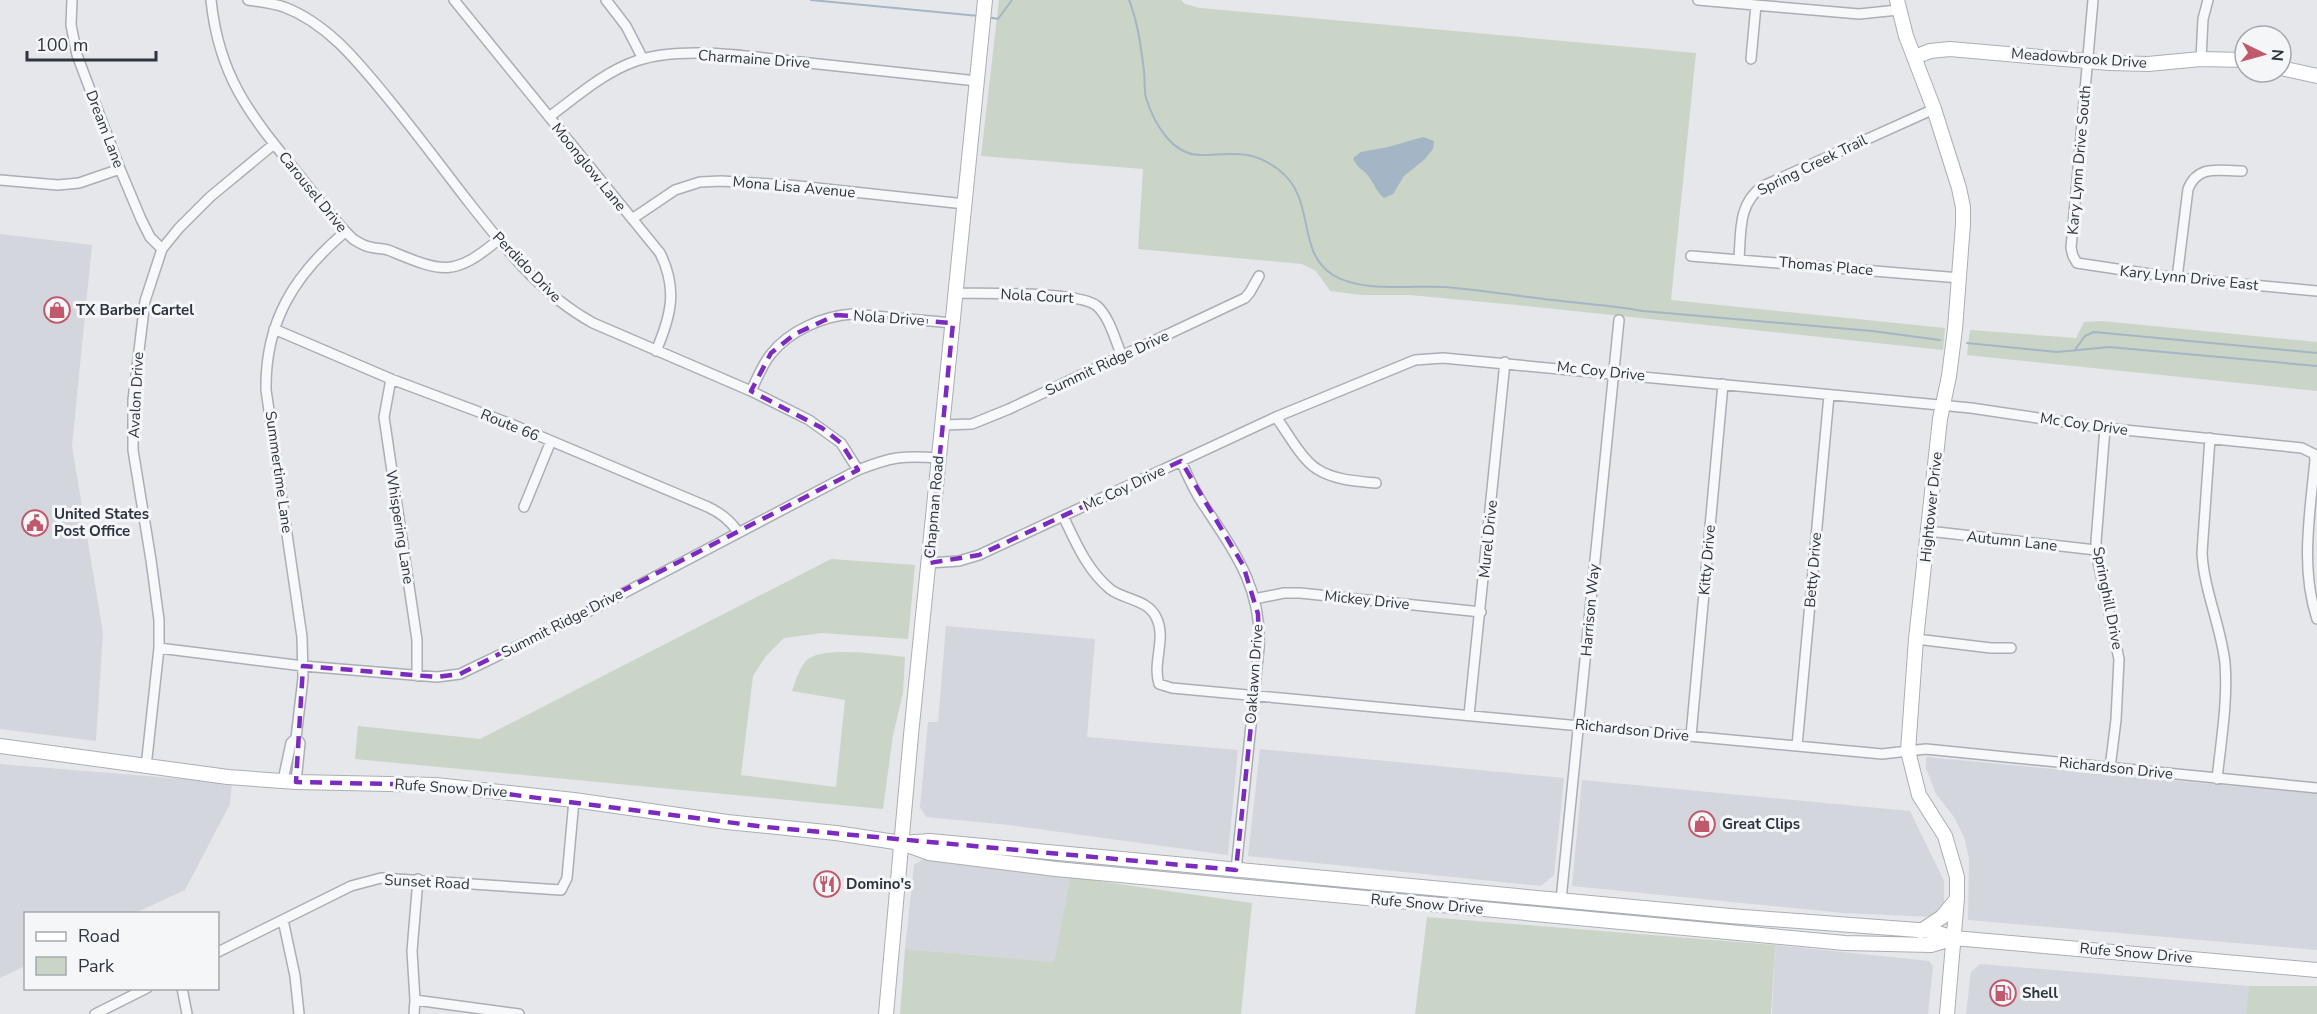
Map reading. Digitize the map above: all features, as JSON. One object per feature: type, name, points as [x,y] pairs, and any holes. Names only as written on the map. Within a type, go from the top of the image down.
[{"type":"main road","name":"Chapman Road","points":[[886,1014],[985,0]]},
{"type":"main road","name":"Hightower Drive","points":[[1898,5],[1906,36],[1934,109],[1963,207],[1960,278],[1916,639],[1908,751],[1919,795],[1945,836],[1957,877],[1947,1014]]},
{"type":"main road","name":"Meadowbrook Drive","points":[[1915,57],[1930,51],[1950,49],[2148,64],[2201,58],[2233,59]]},
{"type":"main road","points":[[2293,71],[2317,76]]},
{"type":"main road","name":"Rufe Snow Drive","points":[[0,746],[228,777],[436,785],[574,800],[727,822],[836,833],[902,843],[928,853],[1056,869],[1845,943],[1931,945],[1954,938]]},
{"type":"main road","name":"Rufe Snow Drive","points":[[902,843],[930,841],[1921,931],[1941,933],[1954,938],[2317,970]]},
{"type":"main road","points":[[1921,931],[1942,917],[1957,898]]},
{"type":"street","name":"Dream Lane","points":[[72,0],[71,25],[78,55],[120,169],[150,237],[162,249]]},
{"type":"street","name":"Carousel Drive","points":[[211,0],[216,39],[231,80],[242,99],[274,144],[353,239],[369,247],[382,248],[431,267],[443,268],[466,263],[483,253],[498,240]]},
{"type":"street","name":"Perdido Drive","points":[[248,0],[284,7],[318,26],[361,65],[498,240],[547,292],[570,310],[593,323],[751,392],[822,428],[840,443],[858,470]]},
{"type":"street","name":"Moonglow Lane","points":[[454,0],[660,253],[668,269],[671,292],[668,323],[656,351]]},
{"type":"street","points":[[606,0],[626,26],[643,59]]},
{"type":"street","points":[[1698,0],[1859,14],[1898,5]]},
{"type":"street","name":"Kary Lynn Drive South","points":[[2071,248],[2093,0]]},
{"type":"street","points":[[2201,58],[2203,19],[2208,0]]},
{"type":"street","points":[[1752,59],[1756,5]]},
{"type":"street","name":"Charmaine Drive","points":[[549,117],[611,72],[643,59],[666,54],[711,54],[977,81]]},
{"type":"street","name":"Spring Creek Trail","points":[[1739,259],[1745,205],[1754,192],[1934,109]]},
{"type":"street","name":"Avalon Drive","points":[[146,767],[159,648],[159,620],[152,560],[133,450],[136,364],[145,302],[150,280],[162,249],[210,197],[274,144]]},
{"type":"street","points":[[0,180],[58,185],[79,183],[120,169]]},
{"type":"street","points":[[2177,278],[2188,189],[2192,178],[2208,171],[2242,171]]},
{"type":"street","name":"Mona Lisa Avenue","points":[[632,219],[675,190],[700,182],[721,181],[789,185],[965,204]]},
{"type":"street","name":"Summertime Lane","points":[[290,781],[291,743],[296,738],[303,666],[299,615],[266,390],[267,355],[274,328],[289,294],[321,252],[345,232]]},
{"type":"street","name":"Kary Lynn Drive East","points":[[2071,248],[2073,256],[2082,265],[2177,278],[2317,291]]},
{"type":"street","name":"Thomas Place","points":[[1691,256],[1960,278]]},
{"type":"street","name":"Summit Ridge Drive","points":[[942,425],[972,424],[1122,356],[1245,298],[1251,292],[1259,276]]},
{"type":"street","name":"Nola Court","points":[[956,292],[1058,296],[1090,302],[1097,306],[1106,320],[1122,356]]},
{"type":"street","name":"Nola Drive","points":[[751,392],[771,353],[795,334],[836,315],[852,314],[953,323]]},
{"type":"street","name":"Harrison Way","points":[[1561,900],[1618,320]]},
{"type":"street","name":"Route 66","points":[[274,328],[390,379],[551,441],[714,510],[731,522],[738,532]]},
{"type":"street","name":"Mc Coy Drive","points":[[930,562],[959,561],[979,555],[1276,417],[1415,360],[1443,358],[1505,362],[1943,405],[2105,428],[2302,448],[2311,452],[2315,460],[2307,573],[2317,619]]},
{"type":"street","name":"Murel Drive","points":[[1470,715],[1505,362]]},
{"type":"street","name":"Whispering Lane","points":[[390,379],[384,417],[417,640],[417,676]]},
{"type":"street","name":"Kitty Drive","points":[[1691,736],[1723,384]]},
{"type":"street","name":"Betty Drive","points":[[1797,746],[1829,395]]},
{"type":"street","points":[[1276,417],[1317,469],[1342,479],[1376,483]]},
{"type":"street","name":"Springhill Drive","points":[[2105,428],[2096,550],[2119,660],[2116,720],[2110,768]]},
{"type":"street","points":[[2210,438],[2202,553],[2203,570],[2225,660],[2226,686],[2217,779]]},
{"type":"street","points":[[524,507],[551,441]]},
{"type":"street","name":"Summit Ridge Drive","points":[[159,648],[303,666],[417,676],[437,677],[460,674],[584,614],[858,470],[891,458],[914,456],[939,458]]},
{"type":"street","name":"Oaklawn Drive","points":[[1181,461],[1204,506],[1243,565],[1254,599],[1260,629],[1236,870]]},
{"type":"street","name":"Richardson Drive","points":[[1063,516],[1096,577],[1119,595],[1151,609],[1157,617],[1160,629],[1155,673],[1159,684],[1172,688],[1580,724],[1882,754],[1926,749],[2317,788]]},
{"type":"street","name":"Autumn Lane","points":[[1928,531],[2096,550]]},
{"type":"street","name":"Mickey Drive","points":[[1254,599],[1284,593],[1300,593],[1481,612]]},
{"type":"street","points":[[1916,639],[1991,648],[2012,648]]},
{"type":"street","name":"Sunset Road","points":[[219,952],[351,886],[381,878],[561,890],[567,878],[574,800]]},
{"type":"street","points":[[414,1014],[412,951],[418,879]]},
{"type":"street","points":[[283,920],[295,976],[299,1014]]},
{"type":"street","points":[[95,1014],[143,990]]},
{"type":"street","points":[[182,990],[188,1014]]},
{"type":"street","points":[[415,1000],[519,1014]]},
{"type":"highlighted area","points":[[836,315],[953,323],[929,563],[979,555],[1181,461],[1243,565],[1258,614],[1259,648],[1236,870],[766,827],[436,785],[296,782],[303,666],[437,677],[460,674],[858,470],[841,443],[822,428],[751,391],[771,353],[795,334]]},
{"type":"shaded area","points":[[0,234],[92,245],[72,446],[103,633],[96,741],[0,729]]},
{"type":"shaded area","points":[[946,626],[1095,639],[1087,737],[1238,750],[1228,855],[1009,825],[926,817],[920,807],[928,722],[938,722]]},
{"type":"shaded area","points":[[1260,749],[1564,778],[1554,875],[1541,886],[1248,856]]},
{"type":"shaded area","points":[[1926,757],[2317,794],[2317,950],[1968,920],[1969,859],[1964,837],[1954,817],[1936,794],[1926,768]]},
{"type":"shaded area","points":[[0,764],[232,783],[230,804],[185,890],[137,912],[24,912],[24,966],[0,978]]},
{"type":"shaded area","points":[[1582,780],[1910,811],[1944,881],[1944,908],[1933,917],[1844,913],[1572,886]]},
{"type":"shaded area","points":[[923,859],[1070,877],[1054,962],[905,949],[914,865]]},
{"type":"shaded area","points":[[1775,945],[1929,961],[1933,966],[1928,1014],[1772,1014]]},
{"type":"shaded area","points":[[1980,964],[2249,986],[2246,1014],[1966,1014],[1971,972]]},
{"type":"green space","points":[[999,0],[1181,0],[1185,4],[1200,8],[1696,53],[1671,300],[1945,328],[1943,350],[1516,305],[1410,295],[1361,295],[1330,291],[1316,271],[1302,264],[1138,249],[1143,169],[981,156]]},
{"type":"green space","points":[[2102,321],[2317,342],[2317,391],[1967,355],[1970,330],[2076,338],[2084,322]]},
{"type":"green space","points":[[831,559],[915,565],[908,639],[822,633],[784,638],[766,656],[753,676],[741,775],[836,787],[845,700],[792,691],[801,668],[814,656],[825,653],[853,652],[905,657],[903,693],[893,735],[883,809],[355,759],[358,726],[480,739]]},
{"type":"green space","points":[[1070,877],[1252,903],[1241,1014],[900,1014],[905,949],[1054,962]]},
{"type":"green space","points":[[1427,917],[1775,945],[1771,1014],[1415,1014]]},
{"type":"green space","points":[[2249,986],[2317,986],[2317,1014],[2246,1014]]},
{"type":"water","points":[[1423,137],[1434,141],[1433,149],[1425,159],[1404,176],[1393,194],[1384,198],[1353,158],[1361,152]]},
{"type":"waterway","points":[[811,0],[979,16]]},
{"type":"waterway","points":[[988,17],[998,19],[1012,0]]},
{"type":"waterway","points":[[1129,0],[1139,35],[1146,98],[1159,127],[1173,144],[1191,154],[1242,154],[1260,159],[1279,170],[1291,182],[1298,195],[1309,239],[1321,265],[1345,281],[1387,287],[1458,288],[1643,311],[1872,331],[1940,340]]},
{"type":"waterway","points":[[2074,351],[2085,336],[2094,332],[2317,353]]},
{"type":"waterway","points":[[1967,343],[2057,352],[2109,347],[2317,366]]},
{"type":"place","name":"TX Barber Cartel","points":[[57,310]]},
{"type":"place","name":"United States Post Office","points":[[35,523]]},
{"type":"place","name":"Great Clips","points":[[1702,824]]},
{"type":"place","name":"Domino's","points":[[827,884]]},
{"type":"place","name":"Shell","points":[[2003,993]]}]
